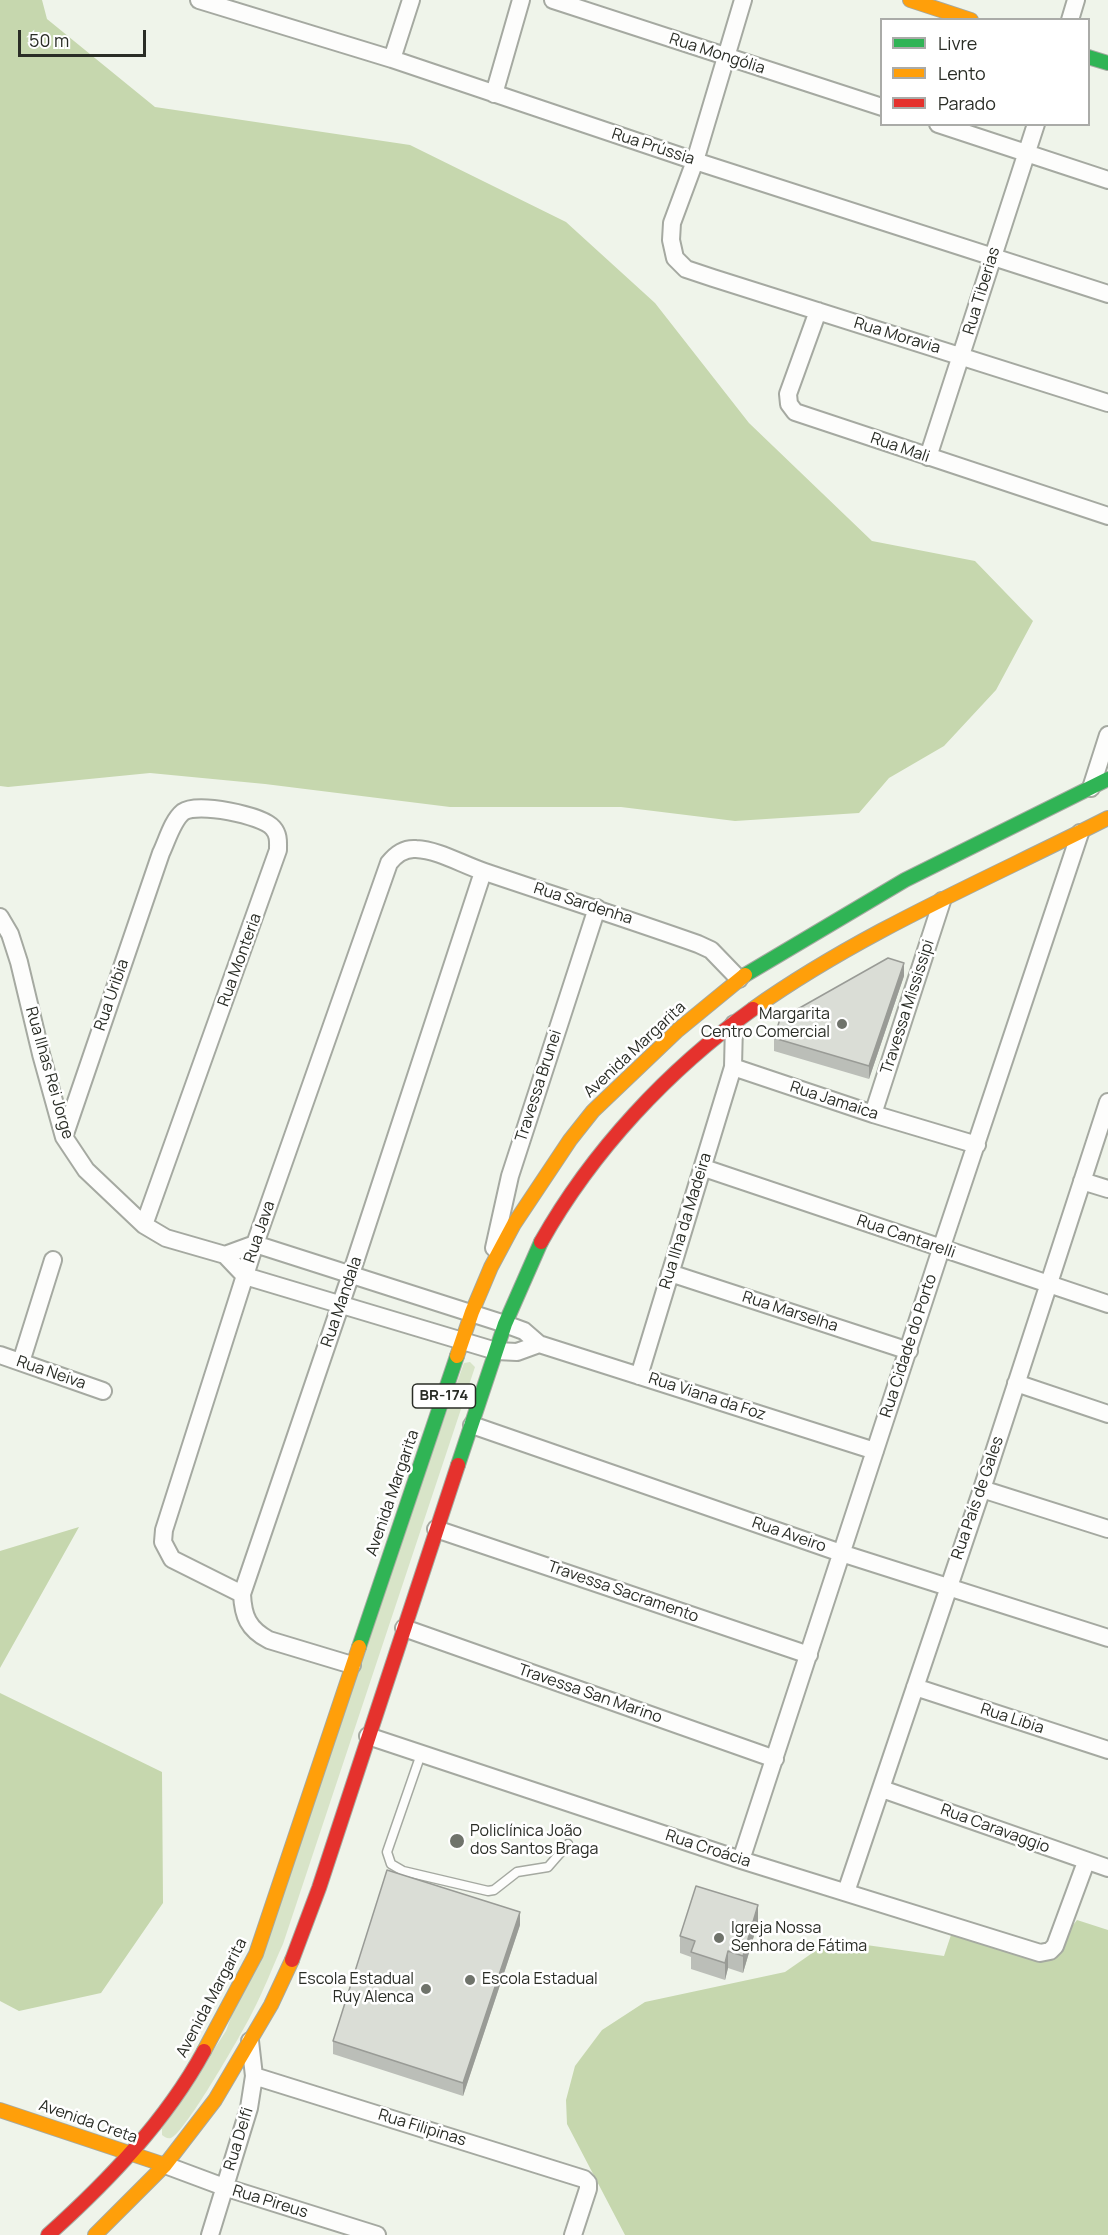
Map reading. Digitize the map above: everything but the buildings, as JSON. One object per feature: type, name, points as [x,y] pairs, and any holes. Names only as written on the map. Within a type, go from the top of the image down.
[{"type":"main road","points":[[910,0],[965,12]]},
{"type":"main road","points":[[1090,57],[1108,63]]},
{"type":"main road","name":"Avenida Margarita","points":[[48,2235],[86,2201],[170,2103],[200,2058],[256,1954],[472,1312],[491,1267],[514,1224],[570,1140],[593,1111],[678,1029],[739,979],[905,880],[1108,779]]},
{"type":"main road","name":"BR-174","points":[[95,2235],[165,2165],[215,2100],[271,2005],[290,1965],[319,1887],[505,1323],[520,1285],[544,1237],[575,1189],[603,1152],[649,1101],[734,1024],[782,989],[820,965],[942,901],[1108,818]]},
{"type":"main road","name":"Avenida Creta","points":[[0,2110],[165,2165]]},
{"type":"street","name":"Rua Prússia","points":[[199,0],[392,59],[695,161],[1108,294]]},
{"type":"street","points":[[392,59],[411,0]]},
{"type":"street","points":[[494,94],[521,0]]},
{"type":"street","name":"Rua Mongólia","points":[[553,0],[880,106]]},
{"type":"street","points":[[695,161],[743,0]]},
{"type":"street","points":[[1071,18],[1076,0]]},
{"type":"street","points":[[944,126],[1108,180]]},
{"type":"street","name":"Rua Tiberias","points":[[928,457],[1035,126]]},
{"type":"street","name":"Rua Moravia","points":[[695,161],[672,223],[671,240],[675,258],[686,269],[1108,403]]},
{"type":"street","name":"Rua Mali","points":[[818,311],[788,394],[789,404],[795,412],[1108,516]]},
{"type":"street","points":[[1091,788],[1108,735]]},
{"type":"street","name":"Rua Monteria","points":[[144,1225],[268,881],[278,850],[278,837],[273,828],[263,821],[196,807],[184,812],[176,821],[160,854]]},
{"type":"street","name":"Rua Cidade do Porto","points":[[741,1860],[1080,833]]},
{"type":"street","name":"Rua Sardenha","points":[[416,849],[597,908],[711,950],[739,979]]},
{"type":"street","name":"Rua Java","points":[[242,1594],[172,1559],[163,1542],[164,1530],[255,1244],[389,863],[395,855],[416,849]]},
{"type":"street","name":"Rua Uribia","points":[[64,1137],[160,854]]},
{"type":"street","name":"Rua Mandala","points":[[242,1594],[341,1305],[483,872]]},
{"type":"street","name":"Travessa Mississipi","points":[[873,1114],[942,901]]},
{"type":"street","name":"Travessa Brunei","points":[[491,1267],[500,1215],[510,1176],[597,908]]},
{"type":"street","name":"Rua Ilhas Rei Jorge","points":[[0,917],[10,934],[19,962],[64,1137],[86,1170],[144,1225],[166,1238],[225,1255]]},
{"type":"street","points":[[733,1067],[734,1024]]},
{"type":"street","name":"Rua Jamaica","points":[[733,1067],[873,1114],[977,1145]]},
{"type":"street","name":"Rua Ilha da Madeira","points":[[639,1376],[733,1067]]},
{"type":"street","name":"Rua País de Gales","points":[[846,1892],[982,1489],[1108,1102]]},
{"type":"street","name":"Rua Cantarelli","points":[[704,1168],[1108,1304]]},
{"type":"street","points":[[1082,1181],[1108,1189]]},
{"type":"street","points":[[505,1323],[255,1244],[225,1255],[245,1276],[496,1350],[516,1352],[538,1344]]},
{"type":"street","points":[[21,1362],[53,1260]]},
{"type":"street","name":"Rua Marselha","points":[[670,1273],[909,1351]]},
{"type":"street","name":"Rua Viana da Foz","points":[[505,1323],[524,1331],[538,1344],[875,1451]]},
{"type":"street","name":"Rua Neiva","points":[[0,1355],[103,1391]]},
{"type":"street","points":[[1016,1383],[1108,1414]]},
{"type":"street","name":"Rua Aveiro","points":[[472,1425],[842,1553],[1108,1638]]},
{"type":"street","points":[[982,1489],[1108,1529]]},
{"type":"street","name":"Travessa Sacramento","points":[[436,1529],[809,1655]]},
{"type":"street","points":[[242,1594],[243,1612],[257,1634],[269,1640],[352,1665]]},
{"type":"street","name":"Travessa San Marino","points":[[404,1628],[775,1759]]},
{"type":"street","name":"Rua Libia","points":[[915,1687],[1108,1750]]},
{"type":"street","name":"Rua Croácia","points":[[368,1736],[741,1860],[1040,1953],[1050,1951],[1055,1946],[1086,1862]]},
{"type":"street","name":"Rua Caravaggio","points":[[882,1789],[1108,1868]]},
{"type":"street","name":"Rua Delfi","points":[[210,2235],[249,2108],[254,2076],[250,2041]]},
{"type":"street","name":"Rua Filipinas","points":[[254,2076],[584,2179],[588,2183],[586,2196],[573,2235]]},
{"type":"street","name":"Rua Pireus","points":[[165,2165],[224,2187],[377,2235]]},
{"type":"lane","points":[[421,1754],[387,1852],[391,1864],[403,1871],[488,1891],[494,1890],[518,1872],[548,1867],[568,1844]]},
{"type":"green space","points":[[0,0],[42,0],[47,19],[155,107],[410,145],[566,222],[655,303],[749,423],[872,541],[975,561],[1033,621],[996,690],[944,746],[889,778],[859,813],[735,821],[621,807],[450,807],[265,784],[150,773],[0,786]]},
{"type":"green space","points":[[470,1362],[475,1367],[283,1944],[253,2011],[214,2080],[178,2132],[171,2138],[166,2138],[162,2135],[162,2128],[226,2031],[464,1363]]},
{"type":"green space","points":[[79,1527],[0,1668],[0,1551]]},
{"type":"green space","points":[[0,1693],[162,1772],[163,1903],[101,1993],[19,2011],[0,2001]]},
{"type":"green space","points":[[1077,1920],[1108,1930],[1108,2235],[625,2235],[567,2124],[566,2100],[575,2066],[602,2030],[645,2002],[785,1972],[831,1940],[944,1956],[951,1935],[1044,1962]]},
{"type":"traffic: fast","points":[[1090,58],[1108,63]]},
{"type":"traffic: fast","points":[[745,975],[905,880],[1108,779]]},
{"type":"traffic: fast","points":[[458,1465],[505,1324],[541,1242]]},
{"type":"traffic: fast","points":[[359,1647],[457,1356]]},
{"type":"traffic: slow","points":[[910,0],[965,18]]},
{"type":"traffic: slow","points":[[753,1009],[795,981],[882,930],[1108,818]]},
{"type":"traffic: slow","points":[[457,1356],[491,1267],[514,1224],[570,1140],[593,1111],[678,1030],[745,975]]},
{"type":"traffic: slow","points":[[204,2051],[256,1954],[359,1647]]},
{"type":"traffic: slow","points":[[95,2235],[165,2165],[215,2100],[271,2005],[292,1960]]},
{"type":"traffic: slow","points":[[0,2110],[165,2165]]},
{"type":"traffic: jam","points":[[541,1242],[561,1208],[584,1176],[635,1114],[692,1058],[753,1009]]},
{"type":"traffic: jam","points":[[292,1960],[319,1888],[458,1465]]},
{"type":"traffic: jam","points":[[48,2235],[92,2194],[134,2149],[172,2102],[204,2051]]},
{"type":"place","name":"Margarita Centro Comercial","points":[[842,1024]]},
{"type":"place","name":"Policlínica João dos Santos Braga","points":[[457,1841]]},
{"type":"place","name":"Igreja Nossa Senhora de Fátima","points":[[719,1938]]},
{"type":"place","name":"Escola Estadual","points":[[470,1980]]},
{"type":"place","name":"Escola Estadual Ruy Alenca","points":[[426,1989]]}]
